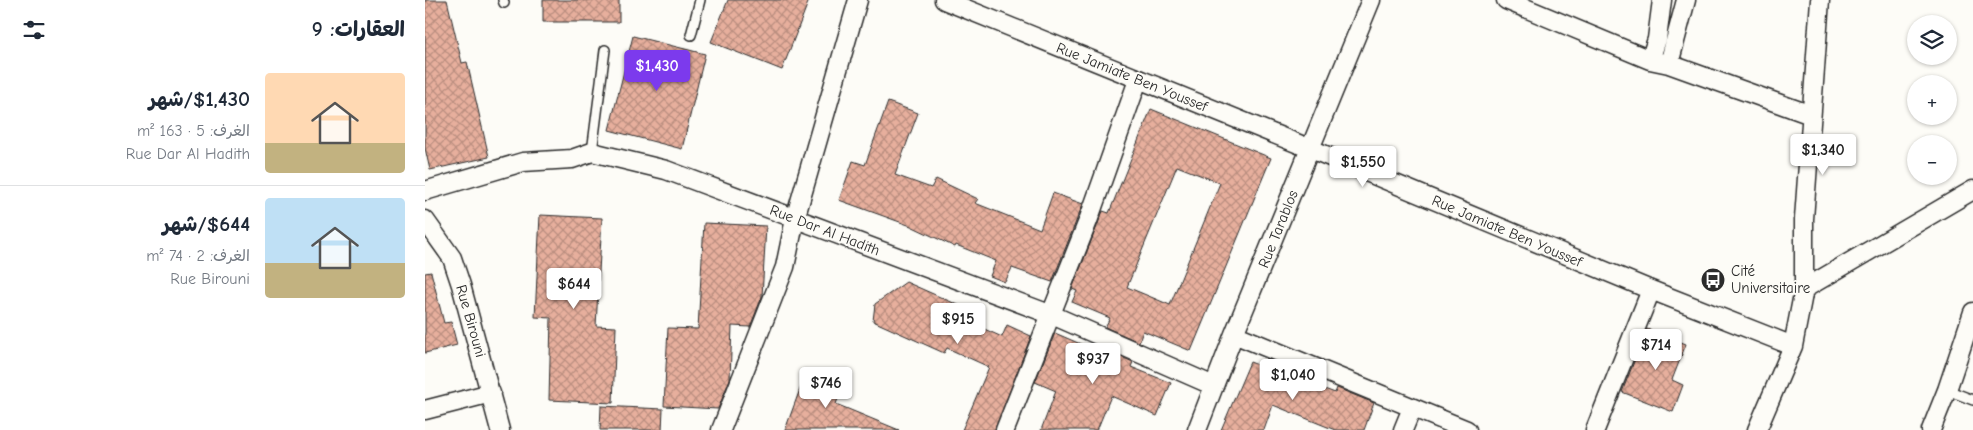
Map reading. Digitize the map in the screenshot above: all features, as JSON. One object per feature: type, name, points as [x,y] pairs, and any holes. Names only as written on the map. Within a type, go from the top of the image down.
[{"type":"street","points":[[721,430],[785,267],[795,219],[858,0]]},
{"type":"street","name":"Rue Jamiate Ben Youssef","points":[[944,0],[1651,290],[1793,346]]},
{"type":"street","name":"Rue Tarablos","points":[[1197,430],[1234,334],[1371,0]]},
{"type":"street","points":[[1506,0],[1650,60],[1669,64],[1811,115]]},
{"type":"street","points":[[1650,60],[1657,39],[1662,0]]},
{"type":"street","points":[[1669,64],[1686,0]]},
{"type":"street","points":[[1757,430],[1793,346],[1804,289],[1804,219],[1820,0]]},
{"type":"street","points":[[1005,430],[1088,221],[1138,80]]},
{"type":"street","name":"Rue Dar Al Hadith","points":[[425,191],[523,162],[573,158],[591,152],[667,170],[1052,314],[1214,386]]},
{"type":"street","points":[[1804,289],[1973,190]]},
{"type":"street","name":"Rue Birouni","points":[[425,220],[452,258],[500,430]]},
{"type":"street","points":[[1595,430],[1651,290]]},
{"type":"street","points":[[1931,430],[1947,390],[1973,312]]},
{"type":"street","points":[[1234,334],[1467,430]]},
{"type":"street","points":[[425,410],[491,393]]},
{"type":"street","points":[[1403,430],[1412,408]]},
{"type":"lane","points":[[691,35],[700,0]]},
{"type":"lane","points":[[591,152],[605,50]]},
{"type":"lane","points":[[1947,390],[1973,400]]},
{"type":"building","points":[[425,0],[447,0],[462,63],[467,62],[489,157],[430,170],[425,148]]},
{"type":"building","points":[[543,0],[619,0],[619,22],[543,22]]},
{"type":"building","points":[[728,0],[809,0],[782,70],[711,42]]},
{"type":"building","points":[[633,36],[705,54],[682,149],[609,130]]},
{"type":"building","points":[[888,102],[918,113],[895,175],[931,188],[936,179],[978,199],[975,203],[1040,229],[1053,193],[1083,204],[1052,282],[1012,268],[1005,282],[990,276],[996,261],[956,245],[955,247],[911,226],[839,200],[853,161],[865,165]]},
{"type":"building","points":[[1151,109],[1271,158],[1191,351],[1143,331],[1139,342],[1105,327],[1110,318],[1072,302],[1077,291],[1072,289],[1103,211],[1109,213]],"holes":[[[1177,166],[1220,183],[1170,305],[1127,287]]]},
{"type":"building","points":[[540,215],[602,218],[596,326],[616,327],[613,403],[549,400],[551,318],[535,317]]},
{"type":"building","points":[[704,223],[766,226],[762,297],[750,327],[732,326],[730,379],[718,409],[664,406],[668,328],[698,329]]},
{"type":"building","points":[[431,272],[444,323],[451,322],[457,345],[425,353],[425,273]]},
{"type":"building","points":[[906,282],[965,308],[960,318],[1002,337],[1007,325],[1031,336],[995,430],[962,430],[989,367],[947,348],[944,353],[873,321],[875,304]]},
{"type":"building","points":[[1647,329],[1686,344],[1672,380],[1683,385],[1673,412],[1622,392]]},
{"type":"building","points":[[1055,333],[1092,349],[1094,345],[1133,362],[1131,367],[1171,383],[1157,416],[1111,396],[1097,430],[1041,430],[1056,391],[1035,382]]},
{"type":"building","points":[[1266,359],[1300,373],[1298,379],[1335,393],[1337,388],[1374,403],[1364,430],[1335,430],[1273,405],[1264,430],[1221,430],[1250,362],[1263,367]]},
{"type":"building","points":[[807,370],[844,383],[836,404],[899,430],[785,430]]},
{"type":"building","points":[[601,406],[663,409],[662,430],[600,430]]},
{"type":"place","name":"Cité Universitaire","points":[[1713,280]]}]
